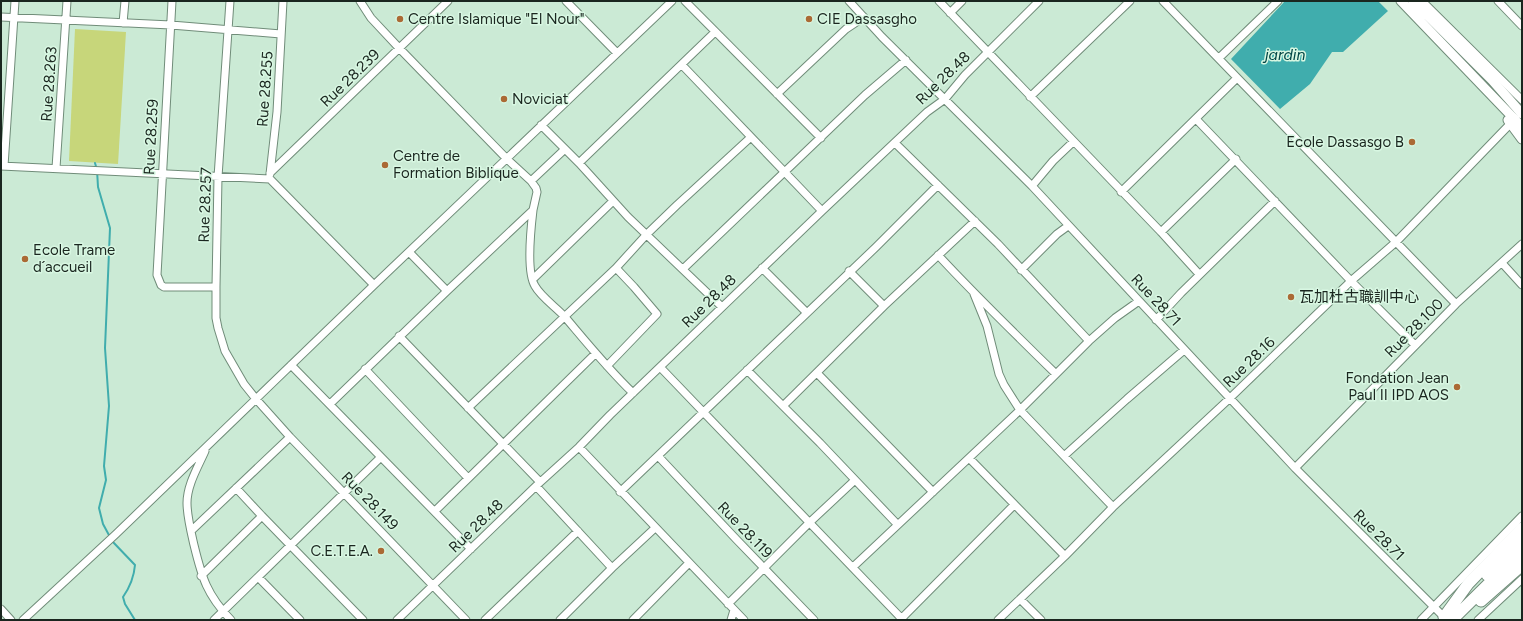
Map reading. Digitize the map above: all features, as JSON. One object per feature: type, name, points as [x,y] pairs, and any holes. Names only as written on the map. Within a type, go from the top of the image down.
[{"type":"highway","points":[[1446,619],[1468,584],[1522,528]]},
{"type":"highway","points":[[1446,619],[1522,540]]},
{"type":"highway","points":[[1446,619],[1522,551]]},
{"type":"highway","points":[[1459,620],[1522,565]]},
{"type":"main road","points":[[1401,1],[1485,88],[1518,115],[1522,139]]},
{"type":"main road","points":[[1420,2],[1492,80],[1518,115],[1522,127]]},
{"type":"street","points":[[15,1],[3,166],[218,177],[270,176],[374,285]]},
{"type":"street","name":"Rue 28.263","points":[[56,168],[67,1]]},
{"type":"street","points":[[123,23],[125,1]]},
{"type":"street","name":"Rue 28.259","points":[[172,1],[157,275],[161,285],[164,287],[216,287]]},
{"type":"street","name":"Rue 28.257","points":[[230,1],[218,177],[216,318],[225,351],[244,384],[256,399]]},
{"type":"street","name":"Rue 28.255","points":[[270,176],[278,112],[283,1]]},
{"type":"street","points":[[360,1],[371,18],[400,49],[536,188],[537,192],[533,210],[530,246],[532,279],[537,289],[632,393]]},
{"type":"street","name":"Rue 28.239","points":[[270,176],[448,1]]},
{"type":"street","points":[[566,1],[617,53]]},
{"type":"street","points":[[23,620],[107,543],[374,285],[672,1]]},
{"type":"street","points":[[685,1],[821,138]]},
{"type":"street","name":"Rue 28.71","points":[[849,1],[1032,186],[1229,399],[1295,468],[1433,608],[1446,619]]},
{"type":"street","points":[[939,1],[1161,232],[1199,274]]},
{"type":"street","points":[[950,13],[962,1]]},
{"type":"street","name":"Rue 28.48","points":[[397,620],[538,484],[579,447],[632,393],[762,268],[927,112],[945,99],[1039,1]]},
{"type":"street","points":[[1030,97],[1130,1]]},
{"type":"street","points":[[1163,1],[1456,304]]},
{"type":"street","points":[[1219,58],[1278,1]]},
{"type":"street","points":[[1498,1],[1522,26]]},
{"type":"street","points":[[1420,2],[1522,100]]},
{"type":"street","points":[[1,17],[171,25],[281,34]]},
{"type":"street","points":[[777,94],[846,29],[864,17]]},
{"type":"street","points":[[579,163],[715,32]]},
{"type":"street","points":[[683,269],[865,95],[906,60]]},
{"type":"street","points":[[682,65],[822,211]]},
{"type":"street","points":[[1121,192],[1237,78]]},
{"type":"street","name":"Rue 28.16","points":[[998,620],[1065,556],[1113,507],[1229,399],[1351,281],[1396,242],[1518,115]]},
{"type":"street","points":[[1196,119],[1236,159],[1351,281],[1415,345]]},
{"type":"street","points":[[541,125],[579,163],[613,201],[722,307]]},
{"type":"street","points":[[468,408],[616,268],[647,234],[751,137]]},
{"type":"street","points":[[1032,186],[1053,161],[1073,142]]},
{"type":"street","points":[[895,143],[975,221],[1089,341]]},
{"type":"street","points":[[531,182],[565,149]]},
{"type":"street","points":[[1161,232],[1236,159]]},
{"type":"street","points":[[620,492],[748,370],[806,312],[850,272],[938,185]]},
{"type":"street","points":[[532,279],[613,201]]},
{"type":"street","points":[[1156,320],[1199,274],[1276,201]]},
{"type":"street","points":[[330,404],[447,290],[533,210]]},
{"type":"street","points":[[783,406],[884,306],[975,221]]},
{"type":"street","points":[[1021,270],[1057,234],[1068,226]]},
{"type":"street","name":"Rue 28.100","points":[[1295,468],[1456,304],[1522,244]]},
{"type":"street","points":[[409,252],[447,290]]},
{"type":"street","points":[[938,256],[974,294],[1056,374]]},
{"type":"street","points":[[1502,263],[1522,284]]},
{"type":"street","points":[[607,366],[657,314],[616,268]]},
{"type":"street","points":[[762,268],[806,312]]},
{"type":"street","points":[[850,272],[884,306]]},
{"type":"street","points":[[974,294],[986,326],[999,374],[1004,385],[1020,410],[1113,507]]},
{"type":"street","points":[[852,567],[1020,410],[1089,341],[1115,318],[1139,301]]},
{"type":"street","points":[[399,336],[504,444],[578,531],[612,568]]},
{"type":"street","points":[[1064,456],[1184,350]]},
{"type":"street","points":[[435,510],[595,354]]},
{"type":"street","points":[[291,365],[435,510],[471,549]]},
{"type":"street","points":[[660,367],[901,620],[1014,505]]},
{"type":"street","points":[[365,369],[468,478]]},
{"type":"street","points":[[748,370],[897,524]]},
{"type":"street","points":[[817,373],[933,492]]},
{"type":"street","name":"Rue 28.149","points":[[256,399],[290,437],[466,620]]},
{"type":"street","points":[[191,531],[290,437]]},
{"type":"street","points":[[207,446],[195,472],[187,503],[191,531],[201,576],[210,595],[231,620]]},
{"type":"street","points":[[579,447],[620,492],[744,620]]},
{"type":"street","name":"Rue 28.119","points":[[658,456],[814,620]]},
{"type":"street","points":[[214,620],[381,457]]},
{"type":"street","points":[[969,458],[1065,556]]},
{"type":"street","points":[[728,604],[809,523],[855,480]]},
{"type":"street","points":[[236,488],[363,620]]},
{"type":"street","points":[[201,576],[262,516]]},
{"type":"street","points":[[1421,620],[1522,516]]},
{"type":"street","points":[[560,620],[655,528]]},
{"type":"street","points":[[484,620],[578,531]]},
{"type":"street","points":[[633,620],[689,563]]},
{"type":"street","points":[[258,576],[300,620]]},
{"type":"street","points":[[1478,620],[1522,580]]},
{"type":"street","points":[[1020,599],[1041,620]]},
{"type":"street","points":[[1,609],[11,620]]},
{"type":"street","points":[[731,620],[734,610]]},
{"type":"green space","points":[[75,29],[126,32],[118,164],[69,161]]},
{"type":"water","name":"jardin","points":[[1285,1],[1378,1],[1388,11],[1343,52],[1332,52],[1310,84],[1280,109],[1231,59]]},
{"type":"waterway","points":[[95,163],[98,187],[110,228],[105,348],[109,406],[104,466],[106,480],[99,508],[103,524],[110,537]]},
{"type":"waterway","points":[[112,541],[135,565],[134,574],[123,597],[125,604],[135,620]]},
{"type":"place","name":"Centre Islamique \"El Nour\"","points":[[400,19]]},
{"type":"place","name":"CIE Dassasgho","points":[[809,19]]},
{"type":"place","name":"Noviciat","points":[[504,99]]},
{"type":"place","name":"Ecole Dassasgo B","points":[[1412,142]]},
{"type":"place","name":"Centre de Formation Biblique","points":[[385,165]]},
{"type":"place","name":"Ecole Trame d´accueil","points":[[25,259]]},
{"type":"place","name":"瓦加杜古職訓中心","points":[[1291,297]]},
{"type":"place","name":"Fondation Jean Paul II IPD AOS","points":[[1457,387]]},
{"type":"place","name":"C.E.T.E.A.","points":[[381,551]]}]
